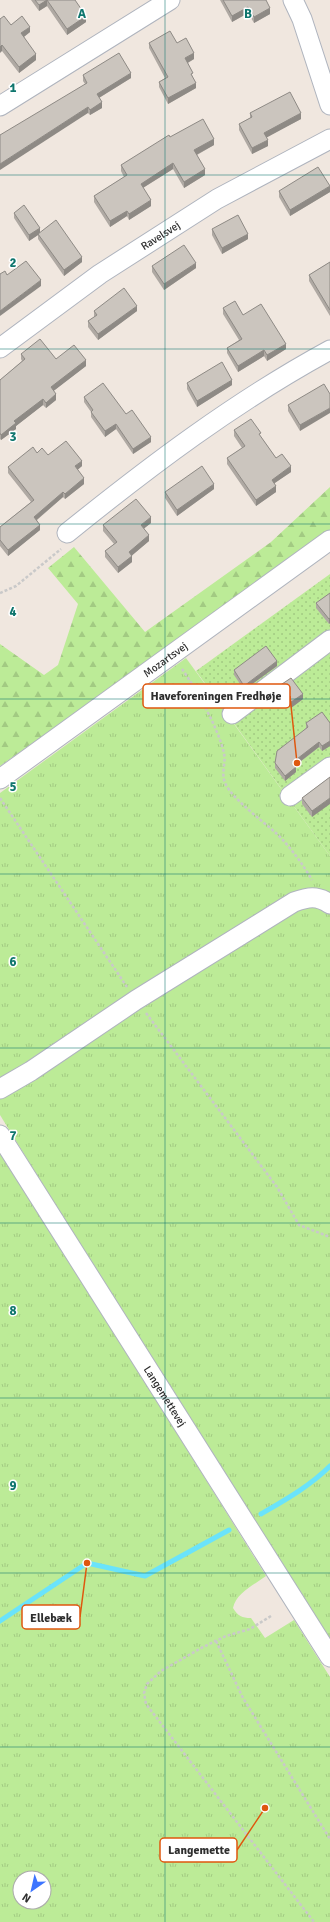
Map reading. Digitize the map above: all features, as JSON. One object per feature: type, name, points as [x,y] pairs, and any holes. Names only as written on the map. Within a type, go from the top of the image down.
[{"type":"street","points":[[0,106],[170,0]]},
{"type":"street","points":[[293,0],[302,19],[330,105]]},
{"type":"street","name":"Ravelsvej","points":[[0,348],[100,274],[217,199],[330,139]]},
{"type":"street","points":[[67,533],[146,470],[229,411],[330,350]]},
{"type":"street","name":"Mozartsvej","points":[[0,779],[330,540]]},
{"type":"street","points":[[232,714],[330,640]]},
{"type":"street","points":[[290,796],[330,767]]},
{"type":"street","points":[[0,1089],[32,1071],[136,1000],[294,902],[308,897],[316,897],[327,902]]},
{"type":"street","name":"Langemettevej","points":[[0,1136],[330,1657]]},
{"type":"path","points":[[0,593],[16,586],[64,547],[67,533]]},
{"type":"path","points":[[171,654],[187,677],[216,732],[224,754],[223,772],[226,783],[235,795],[294,852],[327,902]]},
{"type":"path","points":[[0,798],[136,1000],[277,1187],[299,1225],[330,1237]]},
{"type":"path","points":[[271,1616],[250,1629],[216,1641],[161,1671],[148,1684],[144,1693],[146,1704],[314,1922]]},
{"type":"path","points":[[216,1641],[243,1698],[330,1839]]},
{"type":"green space","points":[[330,487],[330,534],[0,766],[0,644],[44,675],[58,665],[78,604],[48,568],[74,547],[145,632],[271,542]]},
{"type":"green space","points":[[330,574],[330,856],[196,671]]},
{"type":"green space","points":[[186,658],[330,856],[330,1642],[225,1480],[0,1115],[0,793]]},
{"type":"green space","points":[[0,1150],[266,1576],[242,1594],[238,1598],[233,1608],[240,1616],[251,1618],[265,1638],[294,1620],[330,1677],[330,1922],[0,1922]]},
{"type":"building","points":[[35,0],[47,0],[39,5]]},
{"type":"building","points":[[47,0],[75,0],[86,16],[67,29]]},
{"type":"building","points":[[223,0],[266,0],[270,8],[254,17],[248,7],[232,16]]},
{"type":"building","points":[[4,16],[11,25],[22,16],[30,27],[21,33],[36,54],[19,67],[2,45],[0,47],[0,19]]},
{"type":"building","points":[[170,31],[177,43],[186,38],[194,53],[185,58],[193,73],[191,74],[196,83],[168,98],[159,82],[168,77],[149,43]]},
{"type":"building","points":[[119,53],[131,73],[97,94],[102,102],[90,110],[88,107],[0,164],[0,135],[87,83],[83,75]]},
{"type":"building","points":[[290,92],[301,113],[264,133],[268,140],[252,148],[239,124],[252,117],[250,113]]},
{"type":"building","points":[[203,119],[214,139],[194,150],[205,169],[184,182],[173,163],[141,184],[151,200],[129,214],[127,211],[110,221],[94,196],[127,175],[121,165],[169,135],[170,137]]},
{"type":"building","points":[[318,167],[330,186],[290,210],[279,191]]},
{"type":"building","points":[[24,205],[40,228],[29,235],[14,213]]},
{"type":"building","points":[[238,215],[248,234],[222,248],[212,229]]},
{"type":"building","points":[[56,220],[82,257],[64,270],[38,234]]},
{"type":"building","points":[[184,245],[196,263],[164,284],[152,266]]},
{"type":"building","points":[[26,261],[41,280],[0,311],[0,274],[5,271],[7,275]]},
{"type":"building","points":[[330,262],[330,310],[309,275]]},
{"type":"building","points":[[124,288],[137,306],[98,334],[88,321],[97,315],[94,311]]},
{"type":"building","points":[[235,301],[243,315],[261,304],[286,344],[267,355],[264,350],[238,366],[227,348],[242,339],[223,308]]},
{"type":"building","points":[[40,339],[56,359],[74,345],[86,360],[51,387],[56,394],[46,403],[43,399],[14,421],[16,423],[1,435],[0,380],[25,359],[21,354]]},
{"type":"building","points":[[222,362],[232,380],[197,401],[187,383]]},
{"type":"building","points":[[103,383],[126,414],[132,410],[151,437],[133,449],[116,424],[105,431],[91,412],[93,410],[84,397]]},
{"type":"building","points":[[324,384],[330,394],[330,408],[300,425],[288,405]]},
{"type":"building","points":[[251,419],[261,433],[259,434],[276,458],[282,454],[291,466],[272,480],[276,486],[256,500],[227,458],[245,446],[234,430]]},
{"type":"building","points":[[66,441],[82,461],[75,466],[84,478],[65,494],[63,492],[34,517],[40,525],[8,550],[0,540],[0,527],[34,500],[8,467],[33,447],[37,453],[42,448],[48,455]]},
{"type":"building","points":[[202,466],[214,484],[177,510],[165,492]]},
{"type":"building","points":[[136,499],[151,517],[141,525],[149,535],[129,552],[132,556],[118,567],[105,551],[117,542],[103,525]]},
{"type":"building","points":[[330,593],[330,618],[329,619],[316,603]]},
{"type":"building","points":[[266,646],[277,661],[244,686],[234,670]]},
{"type":"building","points":[[291,678],[303,694],[291,702],[279,686]]},
{"type":"building","points":[[322,712],[330,723],[330,741],[322,746],[319,742],[293,762],[296,767],[285,776],[275,763],[277,751],[308,727],[306,723]]},
{"type":"building","points":[[330,777],[330,798],[312,811],[302,798]]},
{"type":"waterway","points":[[261,1514],[306,1486],[330,1466]]},
{"type":"waterway","points":[[0,1621],[87,1563],[145,1576],[229,1530]]},
{"type":"place","name":"Haveforeningen Fredhøje","points":[[297,763]]},
{"type":"place","name":"Ellebæk","points":[[87,1563]]},
{"type":"place","name":"Langemette","points":[[265,1808]]}]
